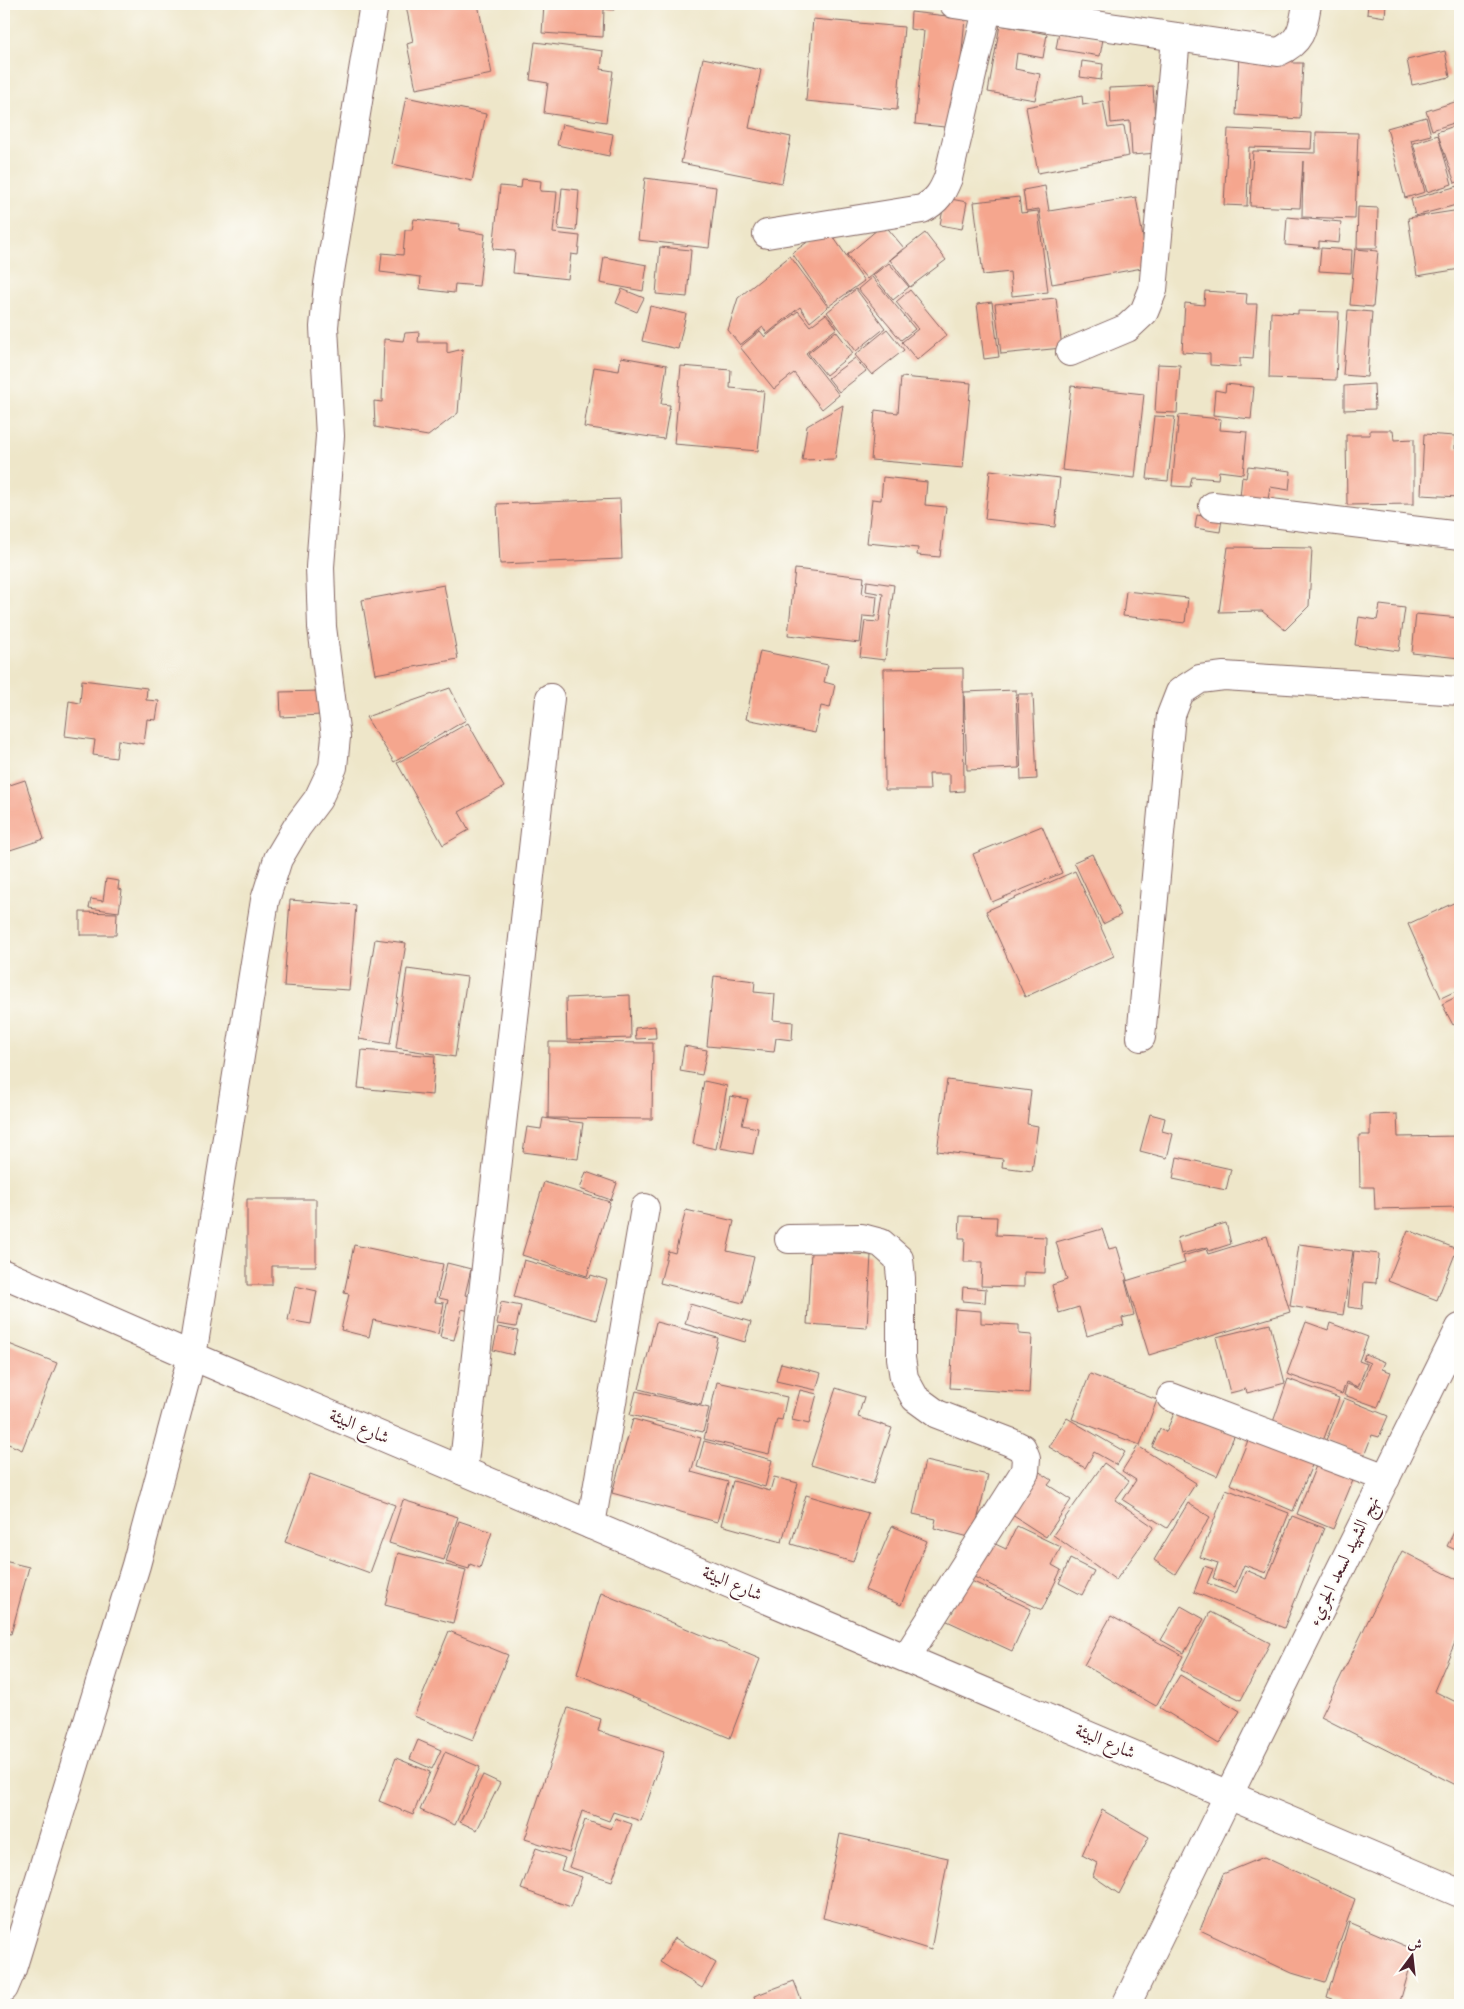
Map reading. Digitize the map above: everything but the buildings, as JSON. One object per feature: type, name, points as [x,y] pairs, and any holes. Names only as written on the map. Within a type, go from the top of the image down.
[{"type":"street","points":[[4,1988],[15,1959],[136,1564],[192,1356],[265,900],[278,859],[297,827],[318,800],[333,767],[336,737],[322,627],[320,568],[330,436],[324,327],[328,284],[374,4]]},
{"type":"street","points":[[954,4],[1278,52],[1290,47],[1299,37],[1308,4]]},
{"type":"street","points":[[767,234],[922,209],[934,202],[942,193],[948,178],[987,10]]},
{"type":"street","points":[[1070,352],[1127,328],[1144,312],[1153,290],[1157,263],[1176,38]]},
{"type":"street","points":[[1213,506],[1460,536]]},
{"type":"street","points":[[1141,1037],[1172,715],[1180,692],[1200,679],[1224,676],[1460,691]]},
{"type":"street","points":[[463,1471],[550,698]]},
{"type":"street","points":[[591,1525],[645,1208]]},
{"type":"street","points":[[789,1239],[862,1238],[882,1243],[898,1260],[901,1278],[901,1358],[904,1378],[915,1398],[936,1414],[1022,1448],[1026,1458],[1025,1471],[906,1658]]},
{"type":"street","name":"شارع البيئة","points":[[4,1274],[192,1356],[1460,1893]]},
{"type":"street","name":"نهج الشهيد لسعد الجريء","points":[[1126,2005],[1460,1328]]},
{"type":"street","points":[[1171,1397],[1386,1478]]}]
